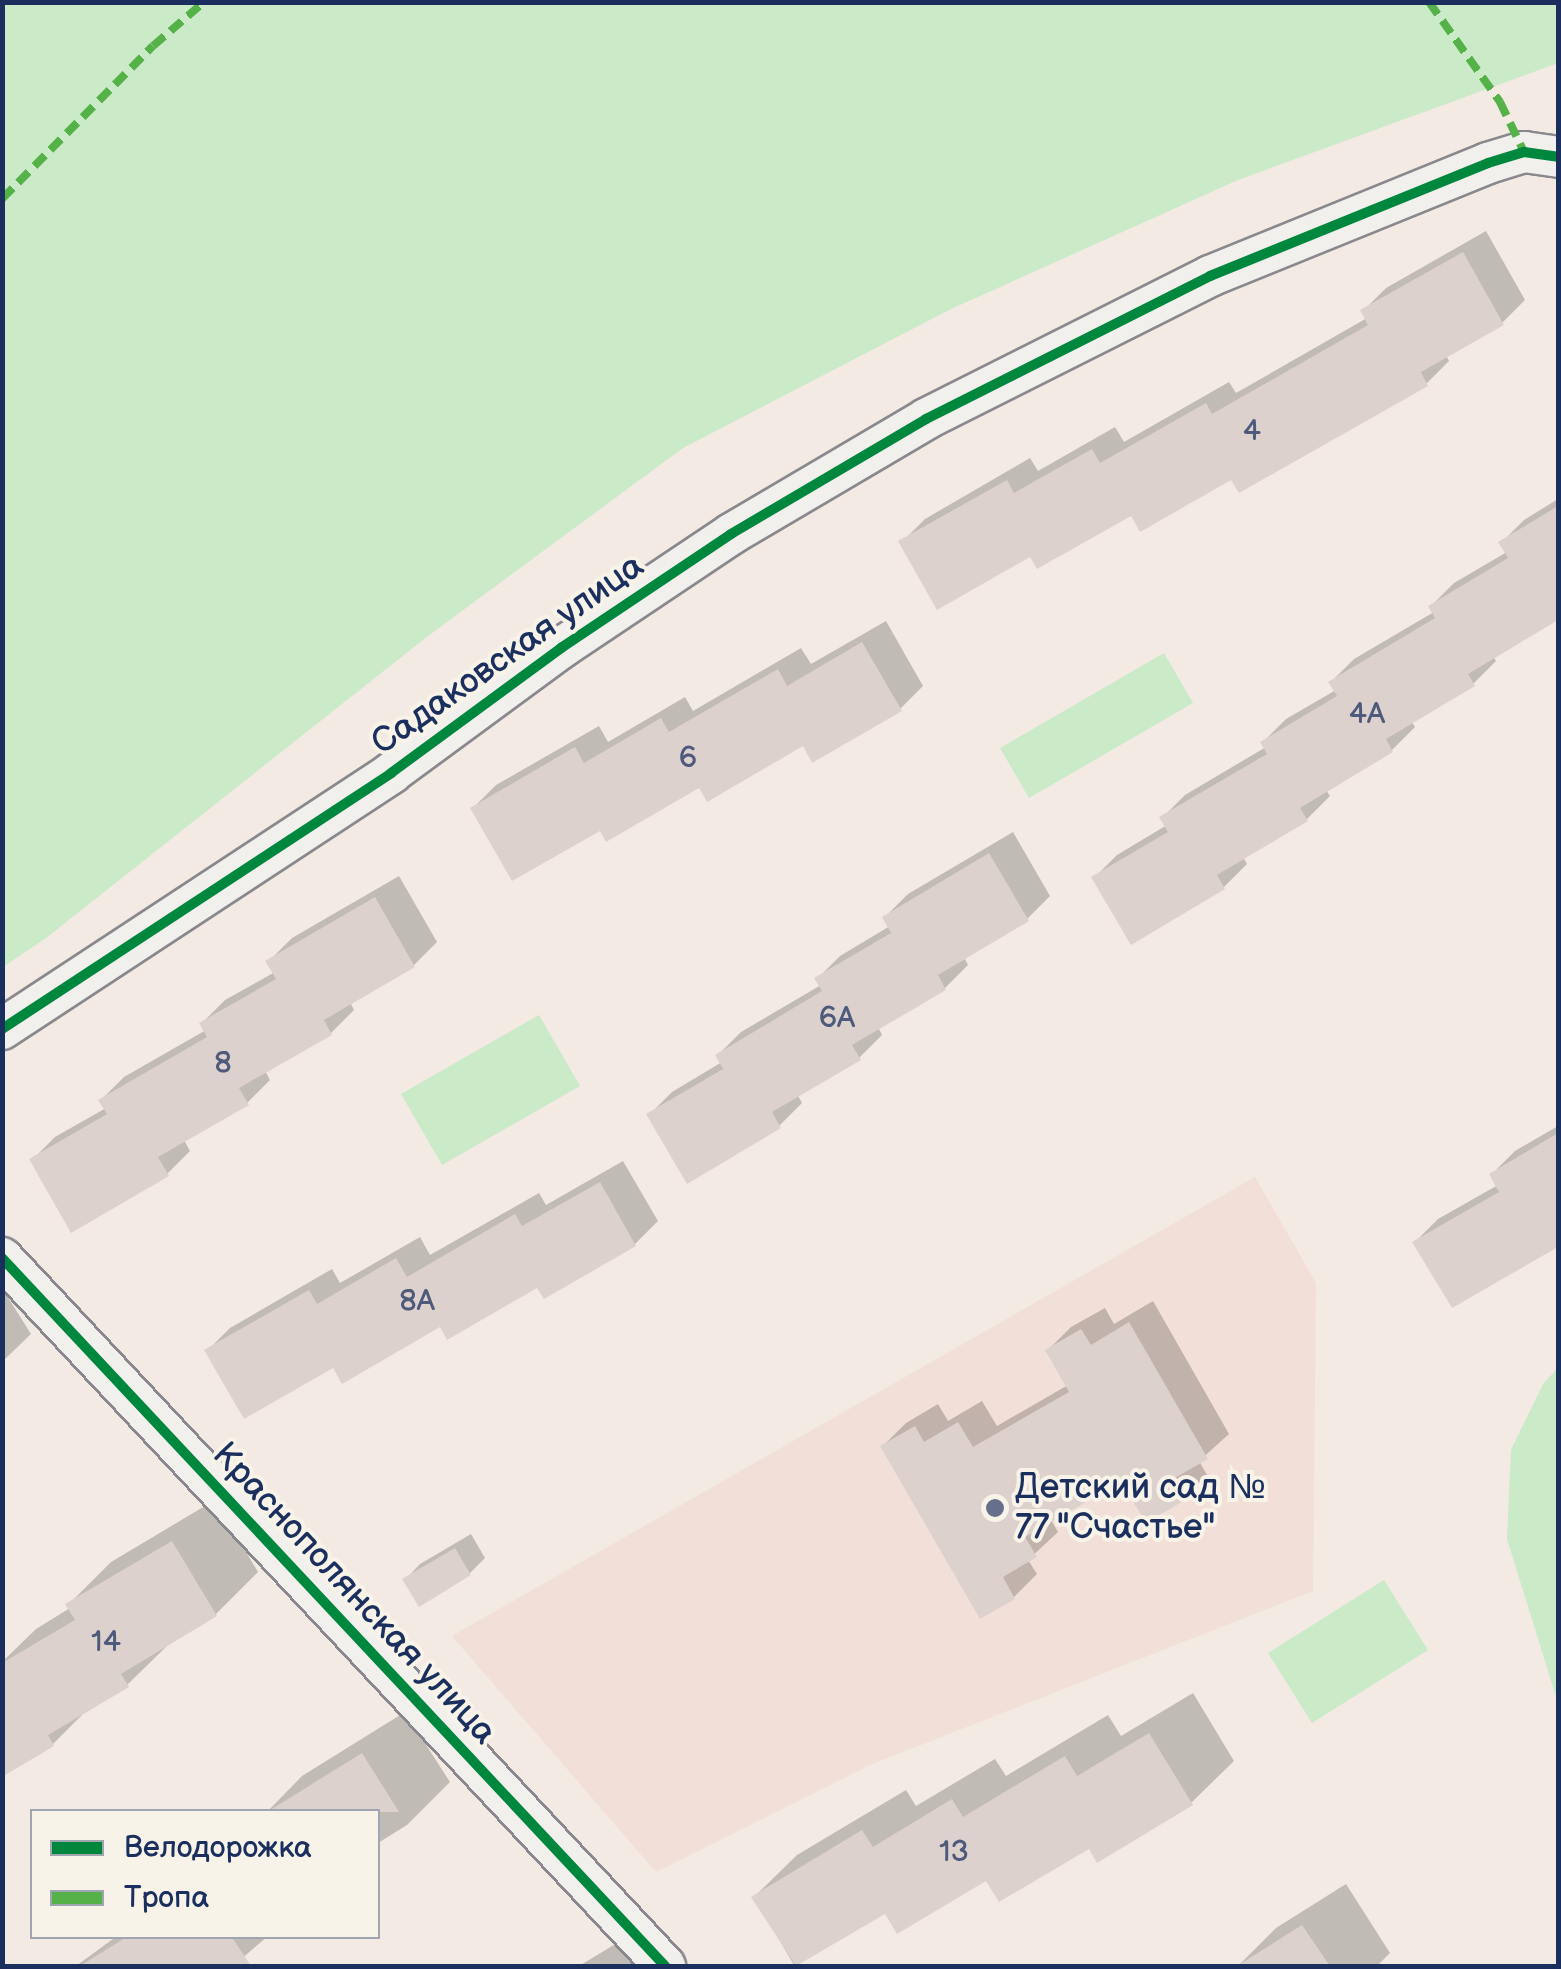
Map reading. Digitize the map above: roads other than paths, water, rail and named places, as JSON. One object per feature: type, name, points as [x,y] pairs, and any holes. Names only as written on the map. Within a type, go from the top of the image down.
[{"type":"street","name":"Садаковская улица","points":[[2,1030],[390,772],[561,648],[731,534],[926,419],[1210,276],[1488,163],[1524,152],[1558,157]]},
{"type":"street","name":"Краснополянская улица","points":[[2,1258],[665,1966]]},
{"type":"place","name":"Детский сад № 77 \"Счастье\"","points":[[995,1508]]}]
